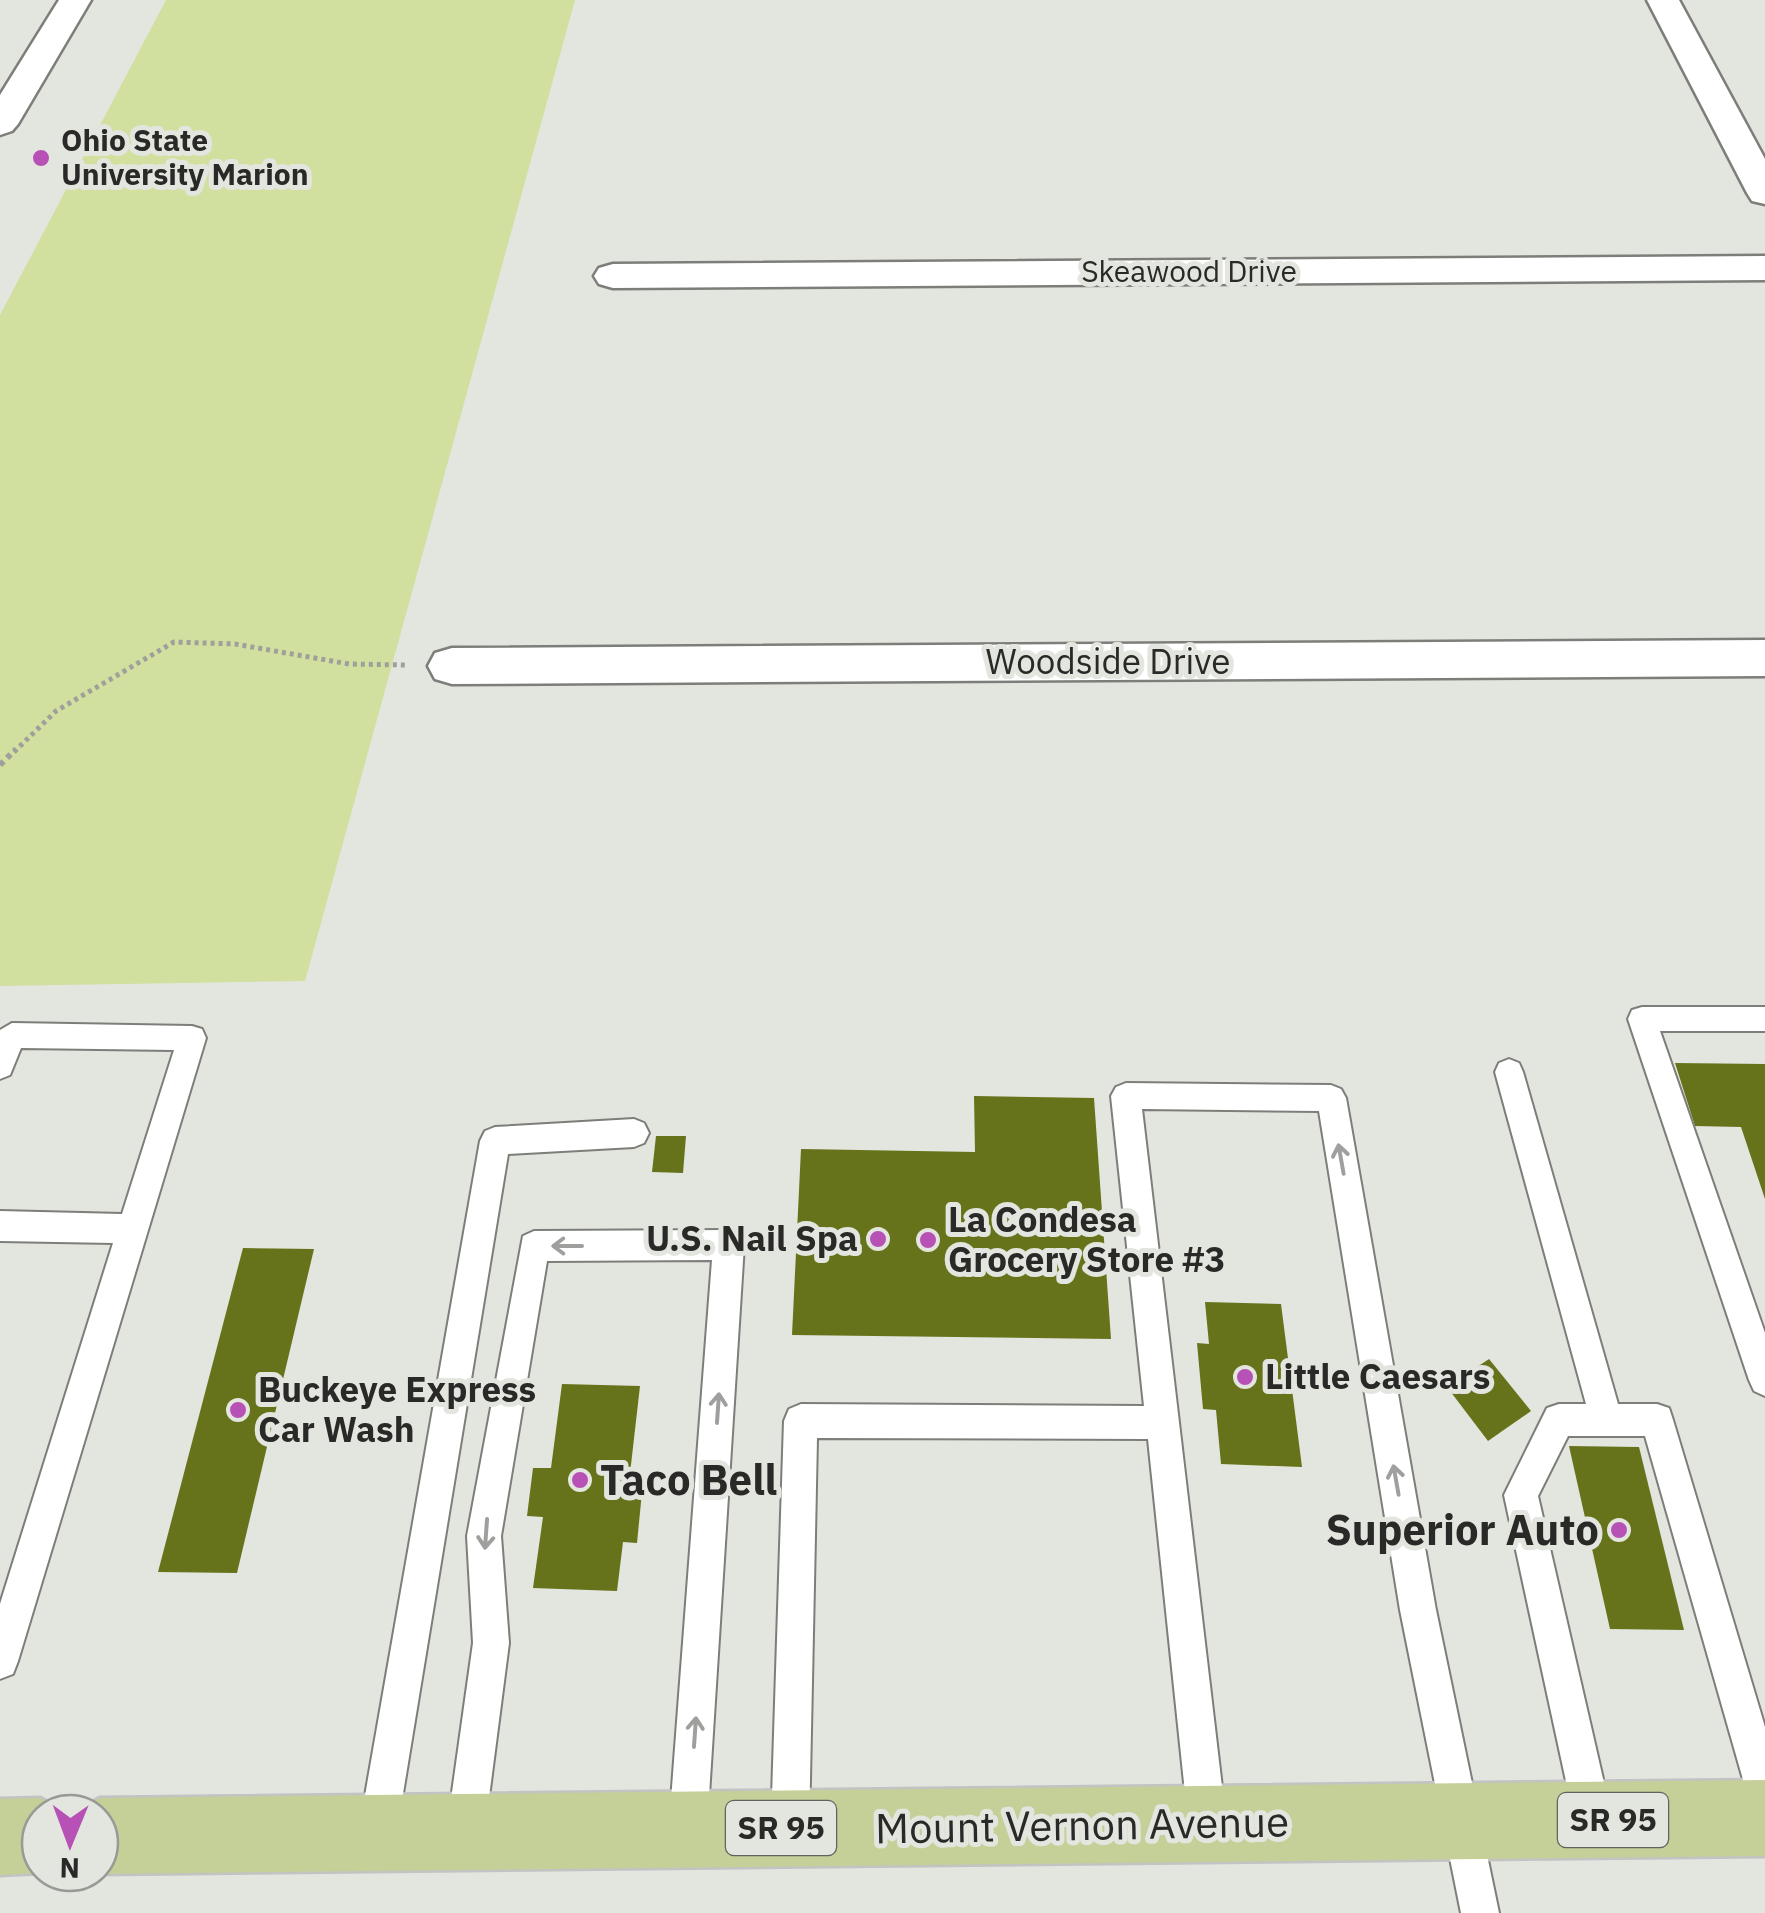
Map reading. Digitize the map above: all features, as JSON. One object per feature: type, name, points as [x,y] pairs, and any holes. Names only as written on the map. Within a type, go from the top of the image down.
[{"type":"main road","name":"Mount Vernon Avenue","points":[[120,1836],[1765,1818]]},
{"type":"street","points":[[0,124],[75,0]]},
{"type":"street","points":[[1663,0],[1765,193]]},
{"type":"street","name":"Skeawood Drive","points":[[613,276],[1765,268]]},
{"type":"street","name":"Woodside Drive","points":[[452,666],[1765,658]]},
{"type":"lane","points":[[1765,1019],[1642,1019],[1765,1380]]},
{"type":"lane","points":[[0,1066],[12,1036],[192,1038],[1,1654]]},
{"type":"lane","points":[[1508,1072],[1607,1420]]},
{"type":"lane","points":[[1207,1824],[1126,1096],[1331,1098],[1418,1610],[1480,1913]]},
{"type":"lane","points":[[378,1832],[495,1140],[634,1133]]},
{"type":"lane","points":[[0,1226],[133,1229]]},
{"type":"lane","points":[[465,1831],[491,1644],[484,1536],[534,1246],[729,1245],[688,1829]]},
{"type":"lane","points":[[1593,1820],[1521,1495],[1560,1420],[1657,1420],[1765,1790]]},
{"type":"lane","points":[[790,1828],[801,1421],[1162,1423]]},
{"type":"path","points":[[0,765],[56,711],[174,642],[235,644],[349,664],[452,666]]},
{"type":"green space","points":[[166,0],[575,0],[305,981],[0,986],[0,315]]},
{"type":"building","points":[[1675,1063],[1765,1064],[1765,1199],[1741,1127],[1695,1126]]},
{"type":"building","points":[[974,1096],[1094,1098],[1111,1339],[792,1335],[801,1149],[975,1152]]},
{"type":"building","points":[[656,1136],[686,1136],[683,1173],[652,1172]]},
{"type":"building","name":"Buckeye Express Car Wash","points":[[243,1248],[314,1249],[237,1573],[158,1572]]},
{"type":"building","name":"Little Caesars","points":[[1205,1302],[1281,1304],[1302,1467],[1221,1464],[1216,1410],[1203,1409],[1197,1343],[1209,1344]]},
{"type":"building","points":[[1489,1359],[1531,1411],[1488,1441],[1447,1387]]},
{"type":"building","name":"Taco Bell","points":[[562,1384],[640,1386],[628,1491],[642,1492],[637,1543],[623,1542],[617,1591],[533,1588],[543,1517],[527,1516],[533,1468],[551,1468]]},
{"type":"building","points":[[1569,1446],[1639,1447],[1684,1630],[1610,1629]]},
{"type":"place","name":"Ohio State University Marion","points":[[41,158]]},
{"type":"place","name":"U.S. Nail Spa","points":[[878,1239]]},
{"type":"place","name":"La Condesa Grocery Store #3","points":[[928,1240]]},
{"type":"place","name":"Little Caesars","points":[[1245,1377]]},
{"type":"place","name":"Buckeye Express Car Wash","points":[[238,1410]]},
{"type":"place","name":"Taco Bell","points":[[580,1480]]},
{"type":"place","name":"Superior Auto","points":[[1619,1530]]}]
